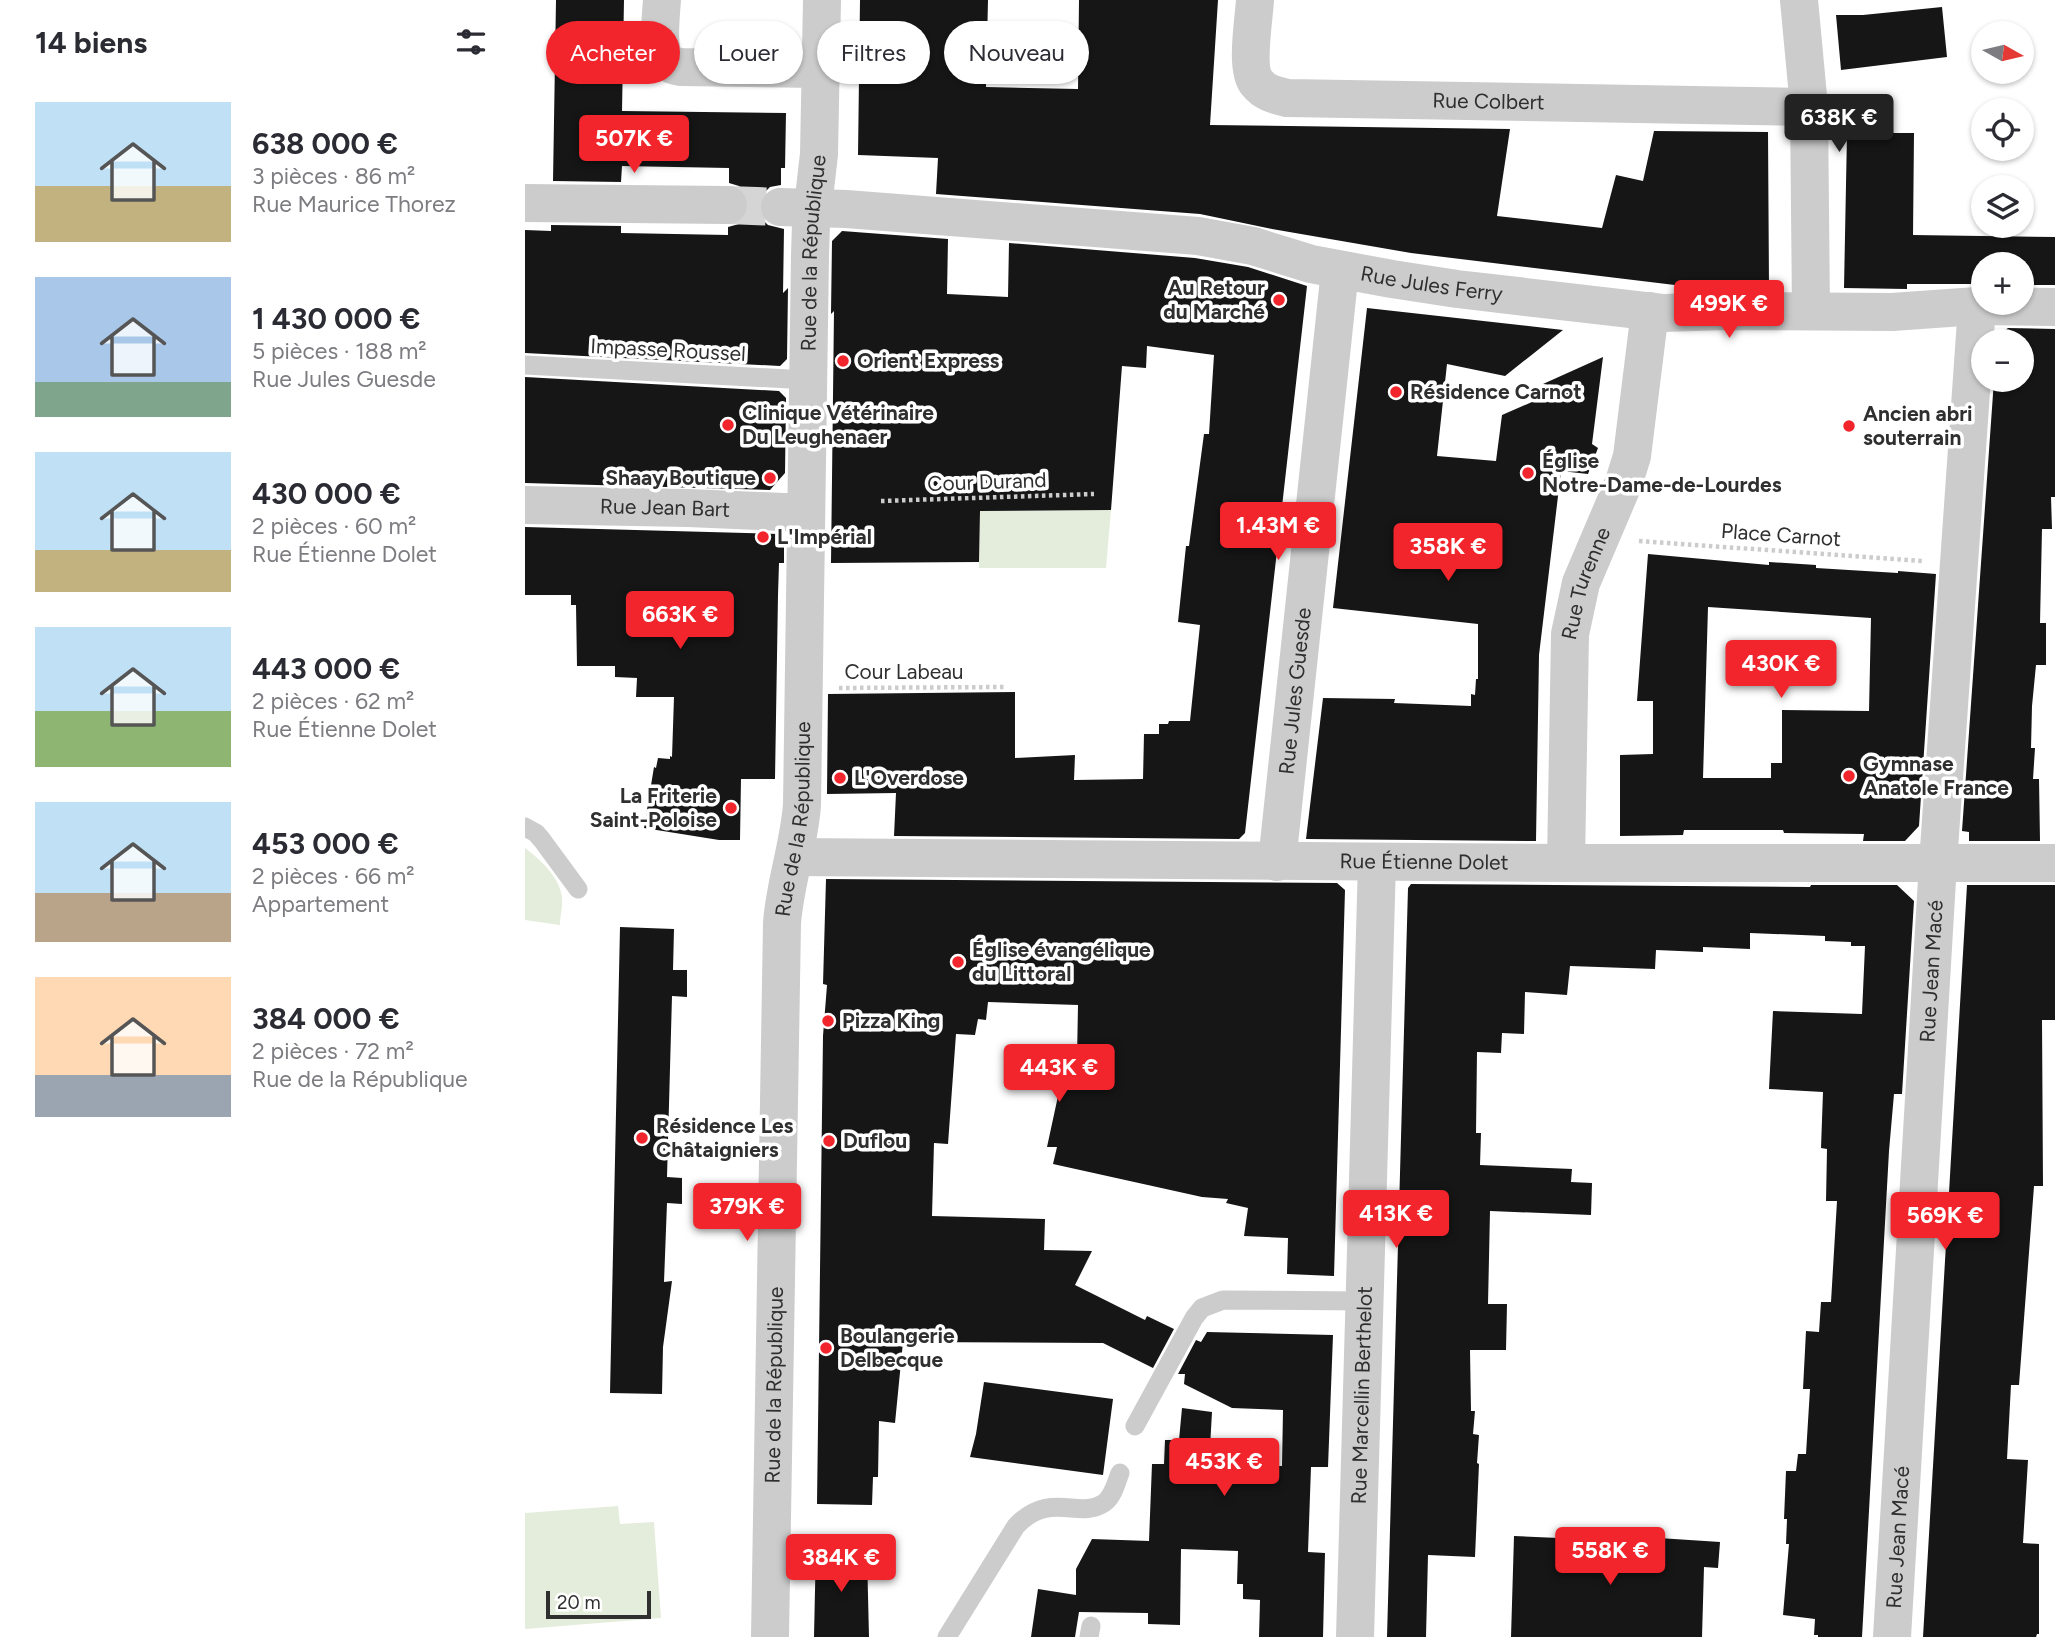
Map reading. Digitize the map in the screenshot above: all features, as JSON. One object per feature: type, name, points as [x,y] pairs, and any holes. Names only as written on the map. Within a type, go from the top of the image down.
[{"type":"street","points":[[661,0],[662,52],[664,59],[673,65],[817,69]]},
{"type":"street","name":"Rue de la République","points":[[822,0],[822,21]]},
{"type":"street","name":"Rue Colbert","points":[[1255,0],[1251,61],[1254,79],[1263,90],[1287,98],[1809,107]]},
{"type":"street","points":[[1799,0],[1809,107],[1811,311]]},
{"type":"street","name":"Rue de la République","points":[[770,1637],[782,923],[802,805],[810,255],[797,207],[819,154],[821,84]]},
{"type":"street","points":[[532,204],[728,205]]},
{"type":"street","name":"Rue Jules Ferry","points":[[797,207],[1198,236],[1253,246],[1340,270],[1457,289],[1650,311],[1907,312],[1971,307]]},
{"type":"street","name":"Rue Jules Guesde","points":[[1277,862],[1340,270]]},
{"type":"street","name":"Rue Jules Ferry","points":[[2034,307],[2055,307]]},
{"type":"street","name":"Rue Turenne","points":[[1566,863],[1570,634],[1581,583],[1624,482],[1632,456],[1650,311]]},
{"type":"street","name":"Rue Jean Macé","points":[[1892,1637],[1938,863],[1976,315]]},
{"type":"street","name":"Rue Jean Bart","points":[[525,505],[806,513]]},
{"type":"street","name":"Rue Étienne Dolet","points":[[794,857],[1277,862],[2055,863]]},
{"type":"street","name":"Rue Marcellin Berthelot","points":[[1355,1637],[1377,862]]},
{"type":"lane","name":"Impasse Roussel","points":[[525,365],[808,380]]},
{"type":"lane","points":[[525,827],[543,840],[578,889]]},
{"type":"lane","points":[[1135,1426],[1202,1308],[1223,1300],[1364,1301]]},
{"type":"lane","points":[[947,1637],[1023,1518],[1045,1508],[1086,1508],[1106,1502],[1120,1473]]},
{"type":"path","name":"Cour Durand","points":[[881,501],[1094,494]]},
{"type":"path","name":"Place Carnot","points":[[1600,538],[1959,564]]},
{"type":"path","name":"Cour Labeau","points":[[803,688],[1005,687]]},
{"type":"green space","points":[[980,501],[1002,511],[1111,510],[1106,568],[979,568]]},
{"type":"green space","points":[[525,848],[543,863],[557,883],[562,897],[560,925],[525,920]]},
{"type":"green space","points":[[618,1506],[620,1524],[654,1522],[661,1618],[525,1629],[525,1513]]},
{"type":"building","points":[[556,0],[624,0],[624,21],[556,21]]},
{"type":"building","points":[[860,0],[988,0],[988,21],[944,21],[944,84],[1078,89],[1078,84],[1089,84],[1089,21],[1079,21],[1079,0],[1218,0],[1210,125],[1510,129],[1497,216],[1602,228],[1616,175],[1643,181],[1654,131],[1768,132],[1769,287],[1683,286],[1411,253],[1200,214],[936,194],[938,158],[858,155],[859,84],[930,84],[930,21],[860,21]]},
{"type":"building","points":[[1942,7],[1947,57],[1841,70],[1836,15]]},
{"type":"building","points":[[555,84],[622,84],[622,111],[786,113],[785,168],[781,168],[781,185],[770,187],[762,195],[758,207],[761,218],[768,225],[784,229],[783,293],[788,288],[787,359],[780,366],[525,353],[525,230],[551,231],[551,225],[621,226],[621,233],[728,235],[728,227],[739,224],[747,215],[750,206],[747,194],[739,186],[729,183],[729,168],[622,166],[621,182],[553,181]]},
{"type":"building","points":[[1847,133],[1914,133],[1913,235],[1971,236],[1971,238],[2055,237],[2055,285],[2034,285],[2034,252],[1971,252],[1971,284],[1907,284],[1907,289],[1844,288]]},
{"type":"building","points":[[842,231],[948,239],[947,294],[1008,297],[1009,243],[1195,258],[1248,267],[1307,286],[1245,833],[1239,839],[894,836],[896,793],[827,794],[828,694],[1015,692],[1015,758],[1075,755],[1074,780],[1143,779],[1144,734],[1159,734],[1159,724],[1168,724],[1169,721],[1190,721],[1200,625],[1178,622],[1186,546],[1189,546],[1204,434],[1209,434],[1214,355],[1147,346],[1146,368],[1122,366],[1111,510],[980,511],[979,562],[831,563],[834,311],[831,314],[832,241]]},
{"type":"building","points":[[1367,308],[1563,330],[1505,376],[1447,364],[1437,456],[1496,461],[1502,415],[1564,388],[1543,384],[1603,357],[1592,444],[1598,448],[1588,474],[1561,471],[1539,655],[1536,841],[1306,839],[1323,698],[1395,699],[1394,703],[1471,706],[1471,694],[1475,695],[1478,679],[1478,624],[1333,608]]},
{"type":"building","points":[[2008,328],[2055,329],[2055,497],[2051,497],[2052,529],[2042,529],[2040,623],[2046,623],[2046,665],[2036,665],[2032,706],[2031,748],[2035,748],[2033,779],[2039,779],[2040,841],[1969,841],[1969,832],[1962,831],[1993,392],[2034,392],[2034,329]]},
{"type":"building","points":[[525,377],[779,391],[786,398],[785,473],[770,490],[525,483]]},
{"type":"building","points":[[525,527],[779,534],[784,538],[784,563],[779,563],[775,779],[741,779],[740,840],[719,840],[644,828],[654,767],[656,768],[658,758],[672,757],[674,697],[636,697],[637,678],[615,677],[615,666],[577,666],[576,605],[571,605],[571,595],[525,595]]},
{"type":"building","points":[[1648,554],[1769,565],[1769,562],[1816,565],[1816,568],[1936,574],[1919,826],[1905,841],[1863,841],[1864,834],[1784,833],[1783,830],[1684,830],[1683,835],[1620,836],[1620,755],[1653,754],[1653,701],[1637,701]],"holes":[[[1708,607],[1871,618],[1869,711],[1782,710],[1782,763],[1771,763],[1771,778],[1703,778]]]},
{"type":"building","points":[[826,879],[1337,883],[1345,890],[1334,1276],[1287,1274],[1288,1238],[1244,1236],[1248,1208],[1226,1203],[1228,1199],[1202,1197],[1053,1164],[1057,1147],[1047,1147],[1066,1059],[1077,1059],[1078,1005],[988,1002],[986,1020],[978,1019],[975,1035],[956,1034],[948,1144],[934,1143],[932,1216],[1045,1219],[1044,1250],[1092,1251],[1075,1285],[1145,1320],[1147,1316],[1174,1329],[1153,1368],[1103,1343],[903,1342],[895,1423],[879,1421],[878,1477],[873,1477],[872,1505],[817,1504],[823,1036],[827,985],[823,984]]},
{"type":"building","points":[[1411,884],[1810,887],[1897,885],[1914,901],[1902,1094],[1894,1094],[1889,1151],[1862,1637],[1818,1637],[1814,1635],[1815,1619],[1783,1615],[1789,1544],[1786,1544],[1787,1519],[1784,1519],[1786,1471],[1796,1471],[1798,1454],[1806,1454],[1810,1389],[1803,1389],[1806,1331],[1819,1332],[1821,1302],[1831,1302],[1837,1201],[1826,1201],[1827,1149],[1821,1148],[1823,1092],[1769,1089],[1773,1011],[1862,1014],[1865,946],[1851,946],[1851,942],[1825,941],[1825,936],[1750,933],[1750,949],[1703,947],[1703,952],[1656,950],[1655,969],[1570,966],[1567,995],[1525,992],[1524,1034],[1502,1033],[1501,1053],[1477,1052],[1476,1133],[1481,1133],[1480,1165],[1572,1169],[1571,1182],[1592,1183],[1591,1215],[1490,1211],[1488,1304],[1507,1304],[1506,1350],[1470,1350],[1471,1411],[1475,1411],[1473,1434],[1479,1435],[1475,1557],[1428,1555],[1426,1637],[1387,1637],[1408,888]]},
{"type":"building","points":[[1967,885],[2055,885],[2055,1020],[2042,1020],[2043,1186],[2034,1186],[2019,1385],[2011,1385],[2007,1459],[2028,1460],[2023,1543],[2039,1544],[2039,1634],[2036,1637],[1923,1637]]},
{"type":"building","name":"Résidence Les Châtaigniers","points":[[620,927],[674,929],[673,970],[687,970],[687,997],[672,996],[667,1177],[682,1178],[682,1204],[667,1203],[664,1282],[672,1281],[663,1347],[662,1394],[610,1393]]},
{"type":"building","points":[[1207,1332],[1333,1335],[1328,1467],[1311,1467],[1308,1552],[1325,1553],[1323,1637],[1259,1637],[1260,1600],[1243,1599],[1243,1584],[1237,1584],[1238,1551],[1181,1549],[1180,1625],[1148,1624],[1148,1613],[1079,1612],[1075,1637],[1031,1637],[1038,1589],[1076,1595],[1076,1569],[1092,1539],[1149,1541],[1152,1464],[1164,1464],[1165,1440],[1179,1440],[1182,1408],[1212,1412],[1209,1465],[1282,1466],[1283,1410],[1232,1408],[1184,1384],[1185,1374],[1178,1374],[1196,1340],[1201,1342]]},
{"type":"building","points":[[984,1382],[1113,1399],[1103,1475],[970,1457]]},
{"type":"building","points":[[1514,1536],[1628,1541],[1628,1536],[1720,1542],[1718,1568],[1704,1567],[1702,1637],[1511,1637]]},
{"type":"building","points":[[816,1544],[867,1554],[869,1637],[814,1637]]},
{"type":"tunnel","points":[[728,205],[780,207]]},
{"type":"place","name":"Au Retour du Marché","points":[[1279,300]]},
{"type":"place","name":"Orient Express","points":[[843,361]]},
{"type":"place","name":"Résidence Carnot","points":[[1396,392]]},
{"type":"place","name":"Clinique Vétérinaire Du Leughenaer","points":[[728,425]]},
{"type":"place","name":"Ancien abri souterrain","points":[[1849,426]]},
{"type":"place","name":"Église Notre-Dame-de-Lourdes","points":[[1528,473]]},
{"type":"place","name":"Shaay Boutique","points":[[770,478]]},
{"type":"place","name":"L'Impérial","points":[[763,537]]},
{"type":"place","name":"Gymnase Anatole France","points":[[1849,776]]},
{"type":"place","name":"L'Overdose","points":[[840,778]]},
{"type":"place","name":"La Friterie Saint-Poloise","points":[[731,808]]},
{"type":"place","name":"Église évangélique du Littoral","points":[[958,962]]},
{"type":"place","name":"Pizza King","points":[[828,1021]]},
{"type":"place","name":"Résidence Les Châtaigniers","points":[[642,1138]]},
{"type":"place","name":"Duflou","points":[[829,1141]]},
{"type":"place","name":"Boulangerie Delbecque","points":[[826,1348]]}]
